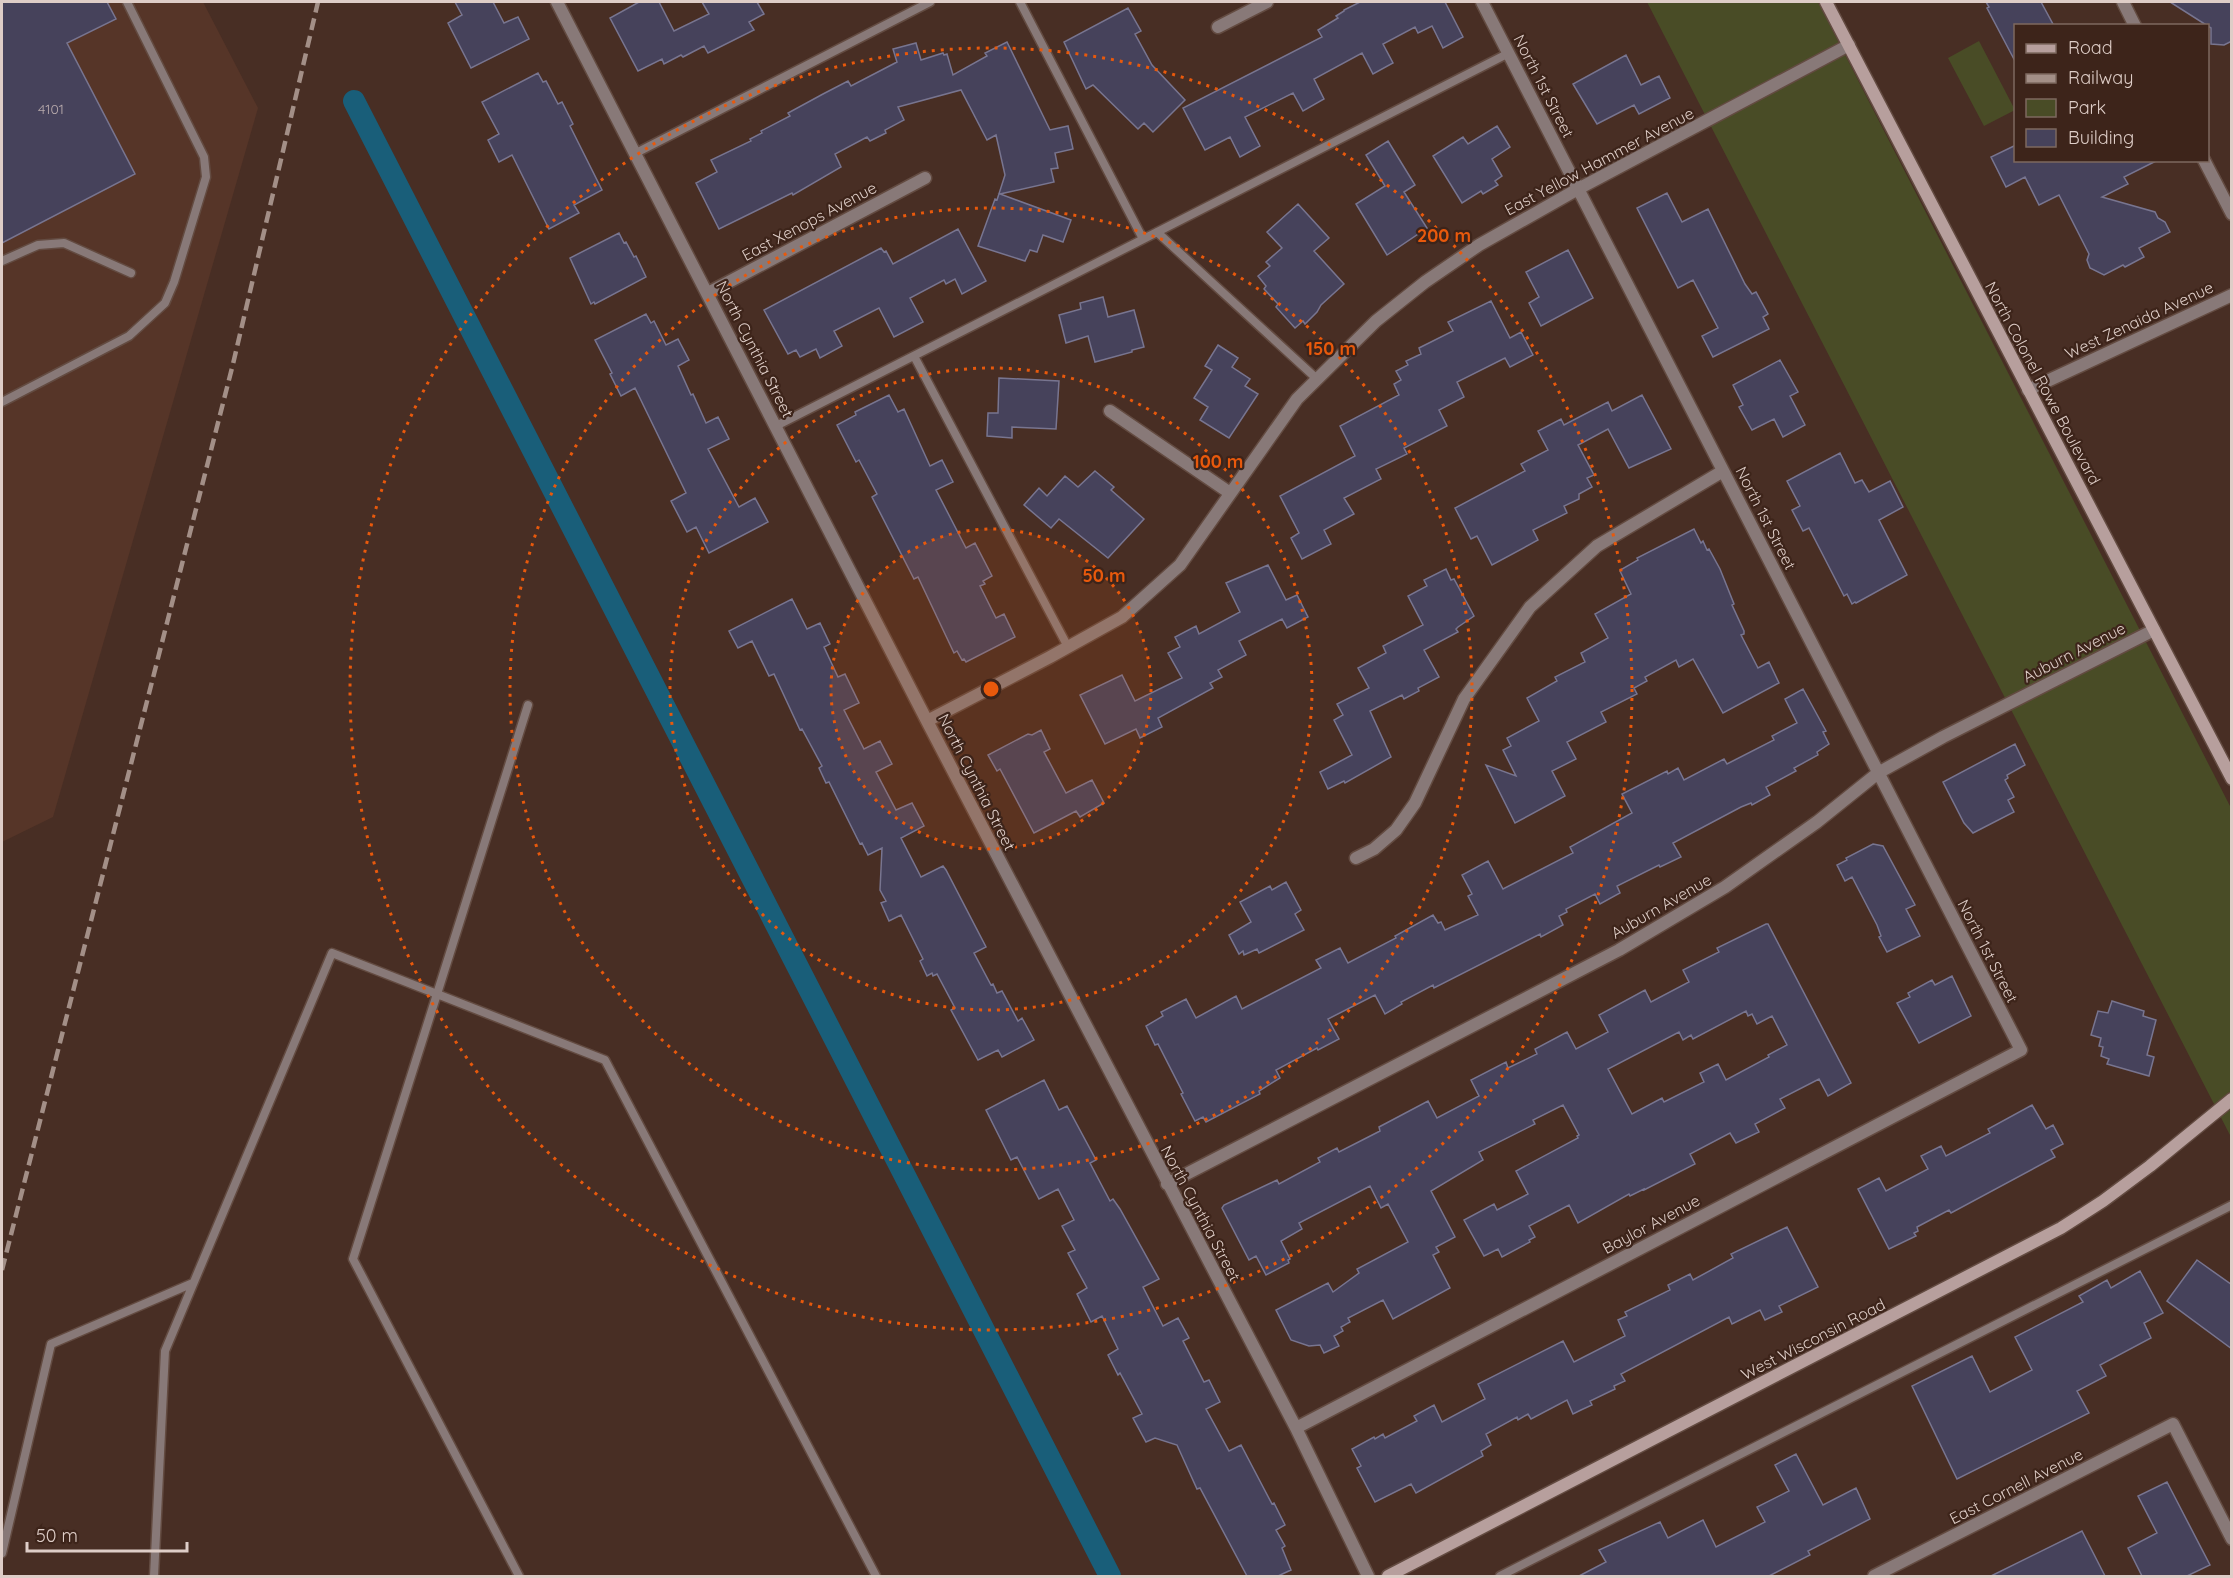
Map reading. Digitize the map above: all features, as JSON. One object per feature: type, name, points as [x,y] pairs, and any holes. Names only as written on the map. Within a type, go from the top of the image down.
[{"type":"street","name":"North Cynthia Street","points":[[557,2],[927,721],[1296,1428],[1368,1576]]},
{"type":"street","points":[[1218,27],[1267,2]]},
{"type":"street","name":"North 1st Street","points":[[1482,2],[2021,1050]]},
{"type":"street","name":"North Colonel Rowe Boulevard","points":[[1826,2],[2232,779]]},
{"type":"street","points":[[2123,2],[2134,24]]},
{"type":"street","name":"East Yellow Hammer Avenue","points":[[927,721],[1122,616],[1180,565],[1297,399],[1376,321],[1425,282],[1479,245],[1578,189],[1849,45]]},
{"type":"street","points":[[2205,162],[2232,214]]},
{"type":"street","name":"East Xenops Avenue","points":[[708,293],[925,178]]},
{"type":"street","name":"West Zenaida Avenue","points":[[2028,390],[2232,295]]},
{"type":"street","points":[[1110,411],[1230,493]]},
{"type":"street","points":[[1356,858],[1374,849],[1396,830],[1415,802],[1464,699],[1530,607],[1597,546],[1723,471]]},
{"type":"street","name":"Auburn Avenue","points":[[1167,1184],[1618,950],[1725,887],[1817,822],[1878,773],[2154,630]]},
{"type":"street","name":"Baylor Avenue","points":[[1296,1428],[2021,1050]]},
{"type":"street","name":"West Wisconsin Road","points":[[1388,1576],[2061,1228],[2103,1201],[2150,1166],[2232,1099]]},
{"type":"street","name":"East Cornell Avenue","points":[[1874,1576],[2173,1424],[2232,1539]]},
{"type":"lane","points":[[2,402],[129,336],[165,303],[174,282],[206,177],[204,157],[127,2]]},
{"type":"lane","points":[[636,153],[930,2]]},
{"type":"lane","points":[[1020,2],[1143,239]]},
{"type":"lane","points":[[776,426],[1509,53]]},
{"type":"lane","points":[[1157,232],[1317,379]]},
{"type":"lane","points":[[2,261],[38,246],[64,243],[131,273]]},
{"type":"lane","points":[[914,356],[1068,647]]},
{"type":"lane","points":[[519,1576],[353,1259],[528,705]]},
{"type":"lane","points":[[154,1576],[165,1351],[332,953],[605,1060],[876,1576]]},
{"type":"lane","points":[[1500,1576],[2232,1205]]},
{"type":"lane","points":[[2,1553],[51,1344],[193,1283]]},
{"type":"shaded area","points":[[2,2],[203,2],[258,108],[53,817],[2,842]]},
{"type":"green space","points":[[1647,2],[1818,2],[2231,808],[2231,1137]]},
{"type":"green space","points":[[1979,41],[2014,111],[1984,126],[1948,58]]},
{"type":"building","points":[[2,2],[107,2],[116,19],[67,43],[135,174],[2,243]]},
{"type":"building","points":[[455,2],[493,2],[504,23],[518,17],[529,39],[471,68],[448,23],[462,15]]},
{"type":"building","points":[[639,2],[659,2],[674,31],[709,14],[702,2],[757,2],[764,14],[749,22],[754,30],[708,53],[704,46],[683,57],[681,55],[664,64],[662,59],[638,71],[610,18]]},
{"type":"building","points":[[1360,2],[1445,2],[1463,37],[1443,48],[1432,26],[1418,33],[1415,27],[1383,44],[1393,63],[1373,74],[1362,53],[1314,79],[1324,99],[1303,111],[1293,93],[1245,117],[1260,146],[1240,157],[1230,137],[1205,150],[1183,108],[1322,37],[1318,30],[1338,18],[1336,16],[1344,10]]},
{"type":"building","points":[[1986,2],[2041,2],[2053,24],[2014,24],[2014,59],[1987,8],[1989,7]]},
{"type":"building","points":[[2170,2],[2232,2],[2232,41],[2224,45],[2211,44],[2211,28],[2209,24],[2205,24]]},
{"type":"building","points":[[1128,8],[1141,31],[1135,34],[1152,65],[1185,100],[1153,132],[1144,123],[1138,129],[1093,85],[1086,89],[1064,42]]},
{"type":"building","points":[[1007,42],[1050,130],[1068,126],[1073,149],[1055,153],[1058,168],[1051,169],[1054,182],[1000,194],[1071,220],[1063,242],[1043,235],[1037,252],[1030,250],[1025,261],[978,246],[1005,175],[996,135],[987,140],[961,90],[898,107],[904,120],[870,141],[867,137],[835,154],[841,167],[793,195],[792,193],[719,229],[696,183],[717,172],[711,160],[751,141],[750,139],[762,133],[761,131],[790,116],[788,113],[823,94],[848,81],[851,86],[897,62],[893,49],[916,43],[921,60],[943,53],[947,54],[953,75],[987,56],[985,53]]},
{"type":"building","points":[[1626,55],[1641,85],[1659,76],[1670,98],[1639,114],[1634,105],[1597,124],[1573,84]]},
{"type":"building","points":[[538,73],[543,82],[546,81],[558,104],[562,102],[573,124],[570,126],[602,190],[574,205],[579,213],[549,229],[512,155],[499,162],[488,140],[499,134],[482,102]]},
{"type":"building","points":[[1497,126],[1510,147],[1492,159],[1502,176],[1495,181],[1498,185],[1483,194],[1481,191],[1462,203],[1433,156],[1463,137],[1468,144]]},
{"type":"building","points":[[1388,141],[1415,185],[1404,192],[1427,228],[1387,255],[1356,204],[1385,186],[1366,155]]},
{"type":"building","points":[[2014,146],[2014,162],[2154,162],[2124,177],[2128,184],[2102,197],[2155,212],[2158,218],[2165,222],[2170,232],[2139,248],[2144,257],[2104,275],[2090,268],[2087,260],[2089,254],[2059,195],[2039,205],[2025,177],[2006,187],[1991,157]]},
{"type":"building","points":[[1667,193],[1682,222],[1708,209],[1745,284],[1752,294],[1756,292],[1768,314],[1763,317],[1769,329],[1713,357],[1702,336],[1718,328],[1693,280],[1678,288],[1637,208]]},
{"type":"building","points":[[1298,204],[1329,238],[1314,251],[1344,284],[1321,305],[1305,324],[1303,321],[1295,328],[1276,307],[1278,304],[1264,289],[1266,286],[1258,276],[1270,266],[1266,262],[1282,248],[1267,232]]},
{"type":"building","points":[[958,229],[986,281],[962,294],[955,279],[946,284],[944,280],[910,298],[923,322],[894,337],[879,308],[834,331],[842,346],[820,358],[816,349],[800,357],[796,350],[788,354],[764,310],[881,248],[884,252],[886,251],[893,264]]},
{"type":"building","points":[[619,233],[634,257],[636,256],[646,277],[591,304],[570,258]]},
{"type":"building","points":[[1568,250],[1593,298],[1541,326],[1529,303],[1539,297],[1526,272]]},
{"type":"building","points":[[1103,297],[1108,317],[1134,310],[1144,347],[1095,362],[1088,336],[1066,343],[1059,315],[1081,309],[1080,303]]},
{"type":"building","points":[[1491,301],[1510,338],[1521,332],[1533,355],[1510,367],[1505,358],[1457,382],[1464,397],[1439,410],[1447,426],[1404,448],[1407,454],[1376,469],[1381,479],[1344,498],[1354,514],[1324,530],[1331,544],[1302,559],[1291,538],[1299,533],[1280,496],[1355,456],[1340,426],[1399,395],[1394,384],[1401,380],[1396,371],[1408,365],[1406,361],[1421,354],[1419,348],[1453,331],[1448,322]]},
{"type":"building","points":[[646,314],[651,323],[654,321],[666,345],[678,339],[689,360],[678,366],[691,395],[693,394],[706,423],[718,417],[729,439],[708,449],[739,507],[755,498],[768,522],[709,553],[696,527],[687,532],[671,501],[686,493],[635,388],[621,396],[595,340]]},
{"type":"building","points":[[1218,345],[1238,358],[1232,367],[1250,379],[1245,386],[1258,394],[1229,438],[1200,420],[1208,407],[1194,398],[1212,370],[1205,366]]},
{"type":"building","points":[[1780,360],[1798,392],[1790,396],[1805,425],[1783,437],[1774,419],[1752,430],[1739,407],[1743,405],[1733,385]]},
{"type":"building","points":[[999,378],[1059,381],[1056,429],[1012,427],[1012,438],[987,436],[988,413],[998,413]]},
{"type":"building","points":[[889,395],[898,412],[904,409],[930,466],[942,460],[953,482],[936,490],[966,548],[975,543],[992,576],[983,581],[985,584],[980,586],[996,618],[1004,614],[1015,637],[966,662],[962,660],[957,651],[954,653],[918,577],[914,579],[872,497],[877,494],[859,460],[856,462],[837,425],[856,415],[855,412]]},
{"type":"building","points":[[1642,395],[1671,449],[1629,468],[1608,429],[1578,445],[1594,475],[1587,478],[1592,487],[1579,494],[1579,499],[1564,506],[1567,513],[1533,530],[1538,540],[1492,565],[1477,536],[1471,539],[1455,508],[1525,471],[1521,464],[1548,450],[1538,431],[1561,419],[1564,425],[1608,402],[1612,411]]},
{"type":"building","points":[[1840,453],[1855,483],[1862,480],[1869,492],[1890,481],[1903,507],[1879,520],[1907,575],[1852,604],[1847,594],[1844,596],[1809,528],[1803,531],[1792,510],[1800,506],[1787,481]]},
{"type":"building","points":[[1095,471],[1114,487],[1111,490],[1144,519],[1108,558],[1059,519],[1051,528],[1024,505],[1039,488],[1047,496],[1065,476],[1078,487]]},
{"type":"building","points":[[1694,529],[1720,569],[1734,604],[1732,605],[1744,631],[1741,635],[1758,668],[1769,662],[1779,683],[1723,713],[1693,659],[1679,667],[1676,660],[1645,677],[1647,681],[1634,688],[1637,694],[1601,712],[1606,722],[1567,742],[1576,759],[1552,771],[1565,796],[1515,823],[1486,765],[1516,776],[1503,750],[1511,746],[1507,738],[1539,721],[1527,698],[1557,681],[1555,677],[1585,662],[1581,653],[1608,638],[1595,614],[1631,594],[1620,571],[1638,560],[1637,558]]},
{"type":"building","points":[[1268,565],[1286,600],[1297,595],[1308,617],[1287,628],[1282,619],[1239,641],[1246,655],[1218,670],[1222,677],[1210,683],[1213,688],[1158,718],[1162,727],[1140,738],[1136,729],[1105,744],[1080,695],[1122,675],[1135,701],[1182,678],[1168,653],[1180,647],[1175,637],[1196,626],[1199,634],[1240,612],[1226,583]]},
{"type":"building","points":[[1446,569],[1474,616],[1456,629],[1458,632],[1424,650],[1439,677],[1418,688],[1419,691],[1404,699],[1402,695],[1370,711],[1391,757],[1345,783],[1344,781],[1328,789],[1320,772],[1352,755],[1334,720],[1343,715],[1337,704],[1369,688],[1358,668],[1386,653],[1383,646],[1423,625],[1408,596],[1427,586],[1424,580]]},
{"type":"building","points":[[792,599],[807,629],[820,623],[830,644],[824,647],[838,677],[845,674],[859,703],[844,710],[864,749],[880,741],[892,764],[876,772],[896,810],[912,803],[924,826],[901,838],[921,877],[943,866],[946,870],[986,947],[974,953],[991,985],[993,984],[997,993],[1002,991],[1018,1021],[1022,1018],[1034,1040],[1002,1057],[998,1050],[978,1060],[951,1010],[955,1008],[937,974],[933,976],[932,973],[927,976],[920,961],[923,959],[901,915],[889,921],[881,903],[886,901],[880,890],[882,848],[868,855],[862,843],[860,844],[829,782],[826,783],[819,768],[822,766],[802,729],[800,730],[774,674],[769,676],[752,641],[738,648],[729,631]]},
{"type":"building","points":[[1803,689],[1826,731],[1823,732],[1829,744],[1817,752],[1818,755],[1794,768],[1796,771],[1766,787],[1770,795],[1752,805],[1751,803],[1741,807],[1673,843],[1681,857],[1617,886],[1620,893],[1600,904],[1595,894],[1566,909],[1567,912],[1559,916],[1563,925],[1541,937],[1540,934],[1434,988],[1433,985],[1401,1002],[1402,1004],[1385,1014],[1375,995],[1328,1019],[1339,1039],[1276,1070],[1280,1078],[1259,1091],[1260,1094],[1206,1122],[1203,1117],[1195,1121],[1158,1044],[1155,1045],[1146,1026],[1163,1016],[1161,1012],[1186,999],[1196,1018],[1236,996],[1242,1009],[1321,968],[1316,960],[1340,948],[1348,963],[1396,938],[1395,936],[1433,915],[1438,923],[1441,922],[1445,930],[1478,915],[1468,896],[1472,894],[1462,875],[1488,861],[1503,889],[1573,853],[1570,847],[1632,813],[1622,794],[1667,771],[1668,774],[1678,768],[1684,780],[1724,759],[1727,764],[1774,740],[1772,736],[1797,723],[1785,699]]},
{"type":"building","points":[[1041,730],[1050,749],[1044,752],[1066,793],[1092,780],[1104,803],[1080,817],[1076,811],[1034,833],[1000,769],[997,771],[988,755],[1028,734],[1032,735]]},
{"type":"building","points":[[2015,744],[2025,765],[2007,775],[2008,778],[2005,780],[2014,797],[2008,800],[2014,812],[1973,833],[1964,823],[1943,782]]},
{"type":"building","points":[[1873,844],[1883,846],[1915,905],[1906,909],[1920,936],[1887,952],[1879,937],[1881,936],[1877,925],[1852,877],[1845,881],[1837,865]]},
{"type":"building","points":[[1286,882],[1301,910],[1295,914],[1304,930],[1259,953],[1257,949],[1244,955],[1243,951],[1239,954],[1229,935],[1251,922],[1240,902],[1270,886],[1272,890]]},
{"type":"building","points":[[1768,924],[1851,1083],[1828,1096],[1819,1079],[1780,1099],[1785,1108],[1755,1124],[1759,1132],[1736,1143],[1730,1133],[1690,1154],[1695,1164],[1644,1190],[1630,1196],[1629,1194],[1578,1223],[1569,1205],[1529,1226],[1535,1237],[1529,1240],[1530,1242],[1502,1257],[1498,1249],[1484,1256],[1464,1220],[1494,1204],[1497,1210],[1528,1194],[1516,1171],[1578,1138],[1579,1135],[1563,1105],[1533,1120],[1535,1124],[1479,1152],[1483,1160],[1431,1191],[1455,1237],[1436,1247],[1439,1252],[1433,1255],[1450,1288],[1393,1319],[1383,1300],[1348,1318],[1350,1322],[1341,1327],[1343,1331],[1334,1336],[1339,1346],[1324,1353],[1320,1345],[1309,1346],[1291,1340],[1276,1310],[1328,1283],[1333,1292],[1359,1273],[1357,1269],[1408,1242],[1388,1204],[1381,1208],[1370,1186],[1299,1223],[1302,1229],[1281,1241],[1290,1259],[1289,1263],[1266,1275],[1256,1256],[1249,1260],[1222,1208],[1224,1205],[1277,1180],[1279,1184],[1320,1162],[1318,1158],[1337,1148],[1339,1152],[1380,1131],[1379,1127],[1428,1101],[1437,1118],[1479,1096],[1471,1080],[1506,1062],[1508,1068],[1537,1054],[1535,1049],[1567,1032],[1576,1049],[1608,1032],[1599,1015],[1645,990],[1651,1002],[1689,982],[1683,970],[1719,952],[1717,948]],"holes":[[[1746,1011],[1748,1016],[1752,1014],[1757,1024],[1772,1016],[1787,1045],[1726,1080],[1718,1064],[1700,1073],[1704,1082],[1664,1102],[1662,1098],[1632,1114],[1608,1069],[1679,1032],[1683,1040],[1691,1035],[1693,1039]]]},
{"type":"building","points":[[1952,976],[1971,1016],[1919,1043],[1897,1003],[1910,997],[1908,993],[1932,980],[1935,985]]},
{"type":"building","points":[[2112,1001],[2144,1011],[2143,1016],[2156,1020],[2147,1055],[2154,1057],[2149,1076],[2107,1064],[2109,1059],[2101,1056],[2103,1047],[2099,1046],[2101,1038],[2091,1035],[2098,1011],[2108,1013]]},
{"type":"building","points":[[1044,1080],[1059,1110],[1067,1106],[1096,1160],[1090,1163],[1110,1201],[1113,1199],[1120,1209],[1159,1279],[1143,1287],[1163,1326],[1178,1318],[1189,1338],[1183,1341],[1204,1382],[1209,1380],[1220,1402],[1206,1409],[1229,1451],[1241,1445],[1272,1504],[1274,1503],[1285,1525],[1276,1530],[1285,1546],[1282,1548],[1291,1570],[1278,1576],[1247,1576],[1200,1488],[1197,1489],[1177,1445],[1155,1438],[1146,1442],[1133,1418],[1142,1414],[1108,1355],[1118,1349],[1102,1316],[1091,1322],[1077,1294],[1087,1288],[1068,1253],[1075,1250],[1062,1226],[1074,1220],[1058,1189],[1039,1199],[1017,1157],[1011,1160],[986,1110]]},
{"type":"building","points":[[2032,1105],[2046,1129],[2053,1125],[2063,1144],[2051,1150],[2055,1157],[1951,1213],[1949,1210],[1917,1227],[1918,1231],[1914,1233],[1916,1236],[1889,1249],[1858,1189],[1879,1178],[1886,1191],[1928,1169],[1921,1156],[1941,1146],[1946,1156],[1990,1133],[1988,1129]]},
{"type":"building","points":[[1787,1227],[1818,1287],[1779,1306],[1782,1312],[1765,1320],[1760,1310],[1732,1324],[1729,1317],[1621,1374],[1625,1381],[1614,1386],[1615,1389],[1590,1401],[1592,1405],[1573,1414],[1567,1400],[1531,1419],[1528,1414],[1518,1420],[1517,1417],[1486,1434],[1491,1445],[1481,1451],[1483,1456],[1416,1493],[1411,1484],[1375,1502],[1357,1468],[1361,1466],[1352,1449],[1383,1434],[1385,1438],[1417,1421],[1414,1416],[1434,1405],[1442,1422],[1485,1399],[1478,1384],[1563,1341],[1574,1362],[1625,1336],[1618,1320],[1627,1316],[1625,1312],[1670,1290],[1668,1285],[1690,1274],[1693,1280],[1733,1258],[1731,1254]]},
{"type":"building","points":[[2197,1260],[2232,1285],[2232,1349],[2167,1301]]},
{"type":"building","points":[[2140,1271],[2163,1313],[2144,1323],[2151,1338],[2100,1365],[2106,1376],[2077,1391],[2089,1413],[1957,1479],[1912,1386],[1972,1356],[1990,1392],[2032,1370],[2015,1337],[2083,1302],[2079,1296],[2107,1280],[2111,1288]]},
{"type":"building","points":[[1796,1454],[1823,1505],[1856,1488],[1870,1519],[1808,1551],[1810,1555],[1769,1576],[1579,1576],[1606,1562],[1599,1550],[1660,1522],[1668,1538],[1703,1520],[1716,1547],[1765,1522],[1757,1507],[1789,1491],[1775,1465]]},
{"type":"building","points":[[2167,1482],[2210,1565],[2187,1576],[2142,1576],[2128,1548],[2157,1533],[2138,1496]]},
{"type":"building","points":[[2082,1531],[2105,1576],[1991,1576]]},
{"type":"waterway","points":[[354,101],[1110,1576]]},
{"type":"railway","points":[[2,1270],[233,364],[318,2]]}]
